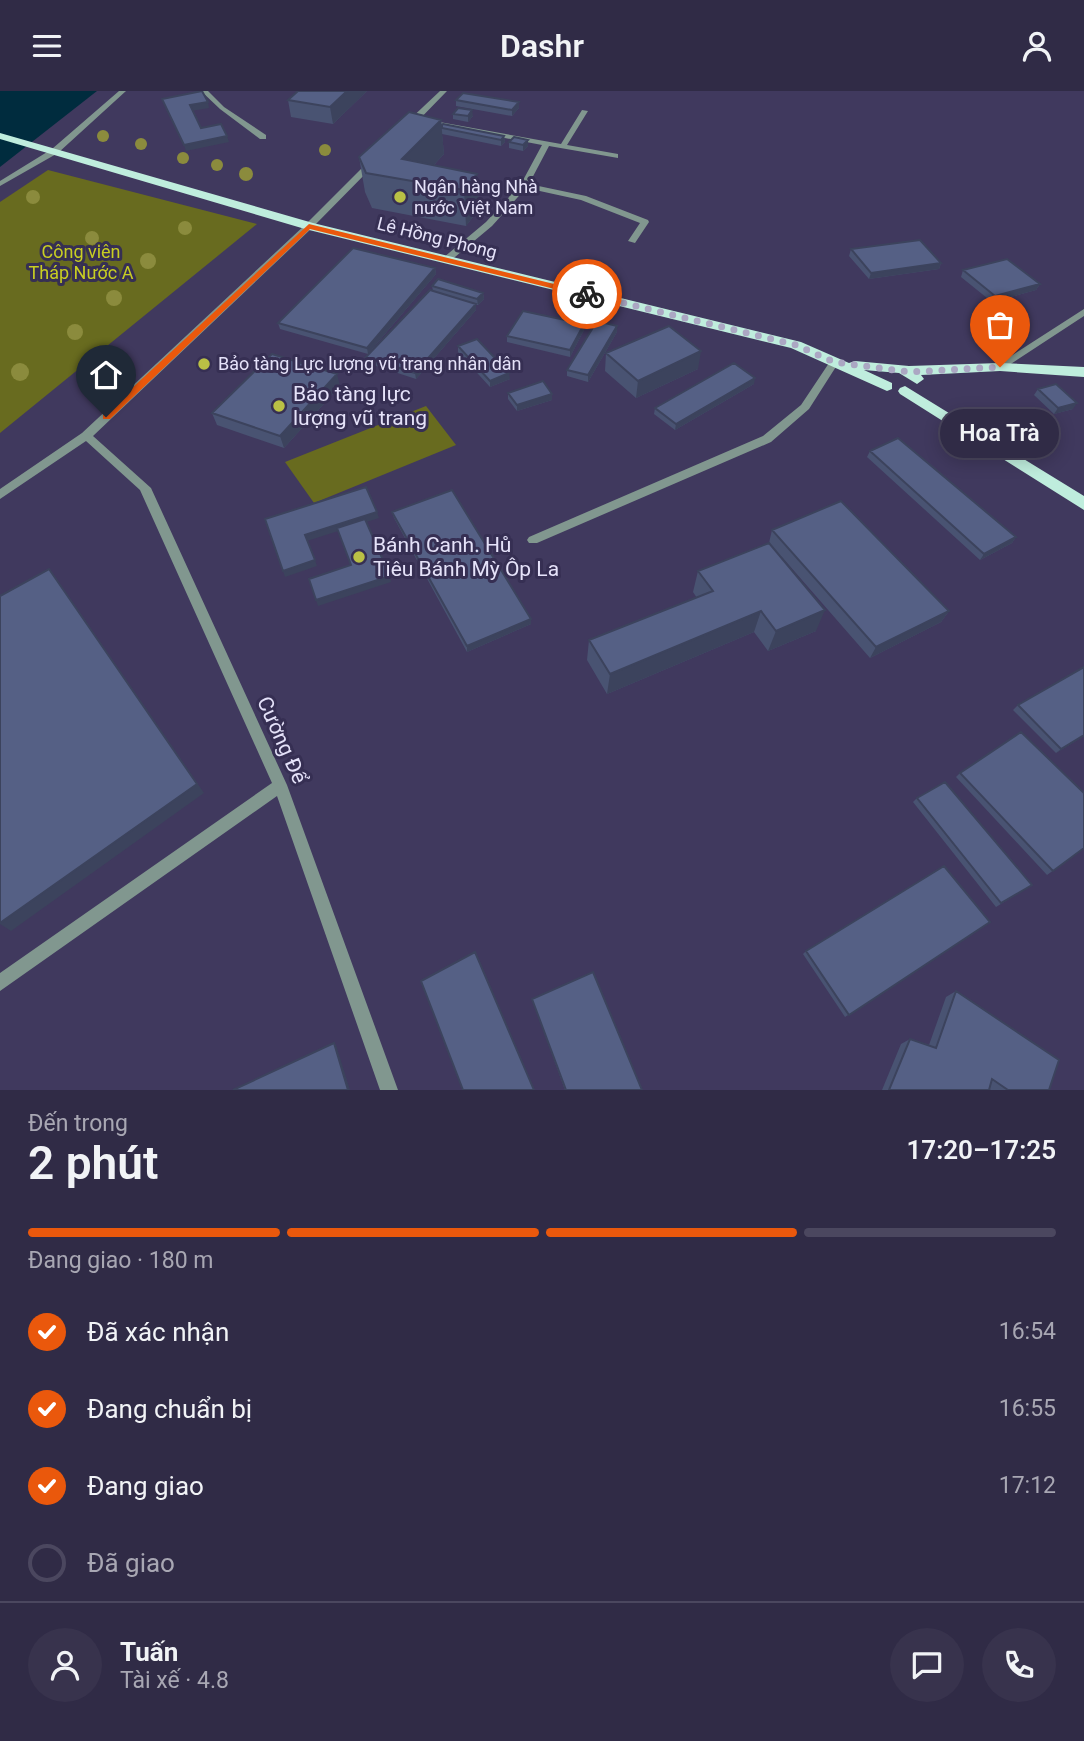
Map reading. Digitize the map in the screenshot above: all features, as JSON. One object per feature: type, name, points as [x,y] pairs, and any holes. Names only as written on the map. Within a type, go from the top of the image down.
[{"type":"main road","name":"Lê Hồng Phong","points":[[0,136],[309,226],[796,345],[887,386],[905,391],[1084,503]]},
{"type":"main road","name":"Lê Hồng Phong","points":[[834,362],[897,368],[909,372]]},
{"type":"main road","points":[[909,372],[1000,367],[1084,372]]},
{"type":"main road","points":[[887,369],[881,378],[887,386]]},
{"type":"main road","points":[[905,391],[917,385],[916,378],[909,372]]},
{"type":"street","points":[[0,184],[55,151],[123,91]]},
{"type":"street","points":[[204,91],[222,109],[263,137]]},
{"type":"street","points":[[405,129],[444,91]]},
{"type":"street","points":[[563,146],[584,111]]},
{"type":"street","points":[[415,119],[615,156]]},
{"type":"street","points":[[446,260],[489,224],[524,185],[547,143]]},
{"type":"street","points":[[0,495],[86,436],[309,226],[376,158]]},
{"type":"street","points":[[524,185],[583,198],[645,222],[632,241]]},
{"type":"street","points":[[1000,367],[1084,311]]},
{"type":"street","points":[[533,540],[767,439],[805,407],[834,362]]},
{"type":"street","name":"Cường Để","points":[[86,436],[145,488],[280,785],[389,1090]]},
{"type":"street","points":[[0,983],[280,785]]},
{"type":"green space","name":"Công viên Tháp Nước A","points":[[48,170],[257,224],[0,433],[0,202]]},
{"type":"green space","points":[[426,406],[456,445],[314,503],[285,462]]},
{"type":"water","points":[[0,91],[97,91],[0,167]]},
{"type":"building","points":[[202,91],[208,102],[190,105],[201,128],[221,124],[227,136],[184,145],[162,99]]},
{"type":"building","points":[[298,91],[347,91],[330,107],[288,100]]},
{"type":"building","points":[[463,93],[519,102],[512,110],[456,100]]},
{"type":"building","points":[[458,108],[472,110],[468,116],[453,114]]},
{"type":"building","points":[[409,112],[441,120],[402,159],[477,174],[464,190],[366,173],[359,157]]},
{"type":"building","points":[[443,124],[504,136],[501,140],[442,128]]},
{"type":"building","points":[[514,137],[528,140],[523,145],[509,142]]},
{"type":"building","points":[[920,240],[941,263],[871,273],[851,249]]},
{"type":"building","points":[[353,248],[435,268],[367,348],[278,323]]},
{"type":"building","points":[[1007,259],[1040,284],[995,296],[963,270]]},
{"type":"building","points":[[438,279],[483,293],[477,299],[432,286]]},
{"type":"building","points":[[430,290],[476,304],[415,373],[366,357]]},
{"type":"building","points":[[523,311],[584,324],[570,350],[507,336]]},
{"type":"building","points":[[597,321],[617,326],[588,375],[567,370]]},
{"type":"building","points":[[669,326],[701,351],[638,381],[606,353]]},
{"type":"building","points":[[477,339],[509,373],[490,381],[458,346]]},
{"type":"building","name":"Bảo tàng lực lượng vũ trang","points":[[272,354],[337,374],[280,436],[212,413]]},
{"type":"building","points":[[734,363],[755,378],[676,424],[655,408]]},
{"type":"building","points":[[543,381],[552,394],[517,405],[508,393]]},
{"type":"building","points":[[1056,384],[1077,403],[1058,408],[1038,389]]},
{"type":"building","points":[[898,438],[1016,537],[984,554],[870,451]]},
{"type":"building","points":[[366,487],[377,512],[305,535],[315,560],[283,571],[265,519]]},
{"type":"building","points":[[452,490],[531,619],[467,646],[392,512]]},
{"type":"building","points":[[841,501],[949,611],[876,647],[772,530]]},
{"type":"building","points":[[365,519],[390,576],[316,600],[309,579],[351,565],[337,528]]},
{"type":"building","points":[[769,543],[825,610],[776,631],[761,611],[610,674],[589,640],[713,591],[698,571]]},
{"type":"building","points":[[49,569],[197,784],[0,923],[0,596]]},
{"type":"building","points":[[1084,667],[1084,735],[1061,749],[1018,705]]},
{"type":"building","points":[[1021,732],[1084,793],[1084,848],[1053,871],[960,773]]},
{"type":"building","points":[[945,782],[1032,885],[1001,903],[917,798]]},
{"type":"building","points":[[944,866],[990,922],[849,1015],[806,951]]},
{"type":"building","points":[[475,952],[534,1090],[463,1090],[421,981]]},
{"type":"building","points":[[593,972],[642,1090],[566,1090],[532,999]]},
{"type":"building","points":[[956,991],[1059,1060],[1049,1090],[1008,1090],[992,1079],[989,1090],[889,1090],[910,1039],[936,1048]]},
{"type":"building","points":[[334,1043],[348,1090],[233,1090]]},
{"type":"way so far","points":[[587,294],[796,345],[834,362],[897,368],[909,372],[1000,367]]},
{"type":"place","name":"Ngân hàng Nhà nước Việt Nam","points":[[400,197]]},
{"type":"place","name":"Bảo tàng Lực lượng vũ trang nhân dân","points":[[204,364]]},
{"type":"place","name":"Hoa Trà","points":[[1000,367]]},
{"type":"place","name":"Bảo tàng lực lượng vũ trang","points":[[279,406]]},
{"type":"place","name":"Bánh Canh. Hů Tiêu Bánh Mỳ Ôp La","points":[[359,557]]},
{"type":"route","points":[[106,417],[309,226],[587,294]]}]
